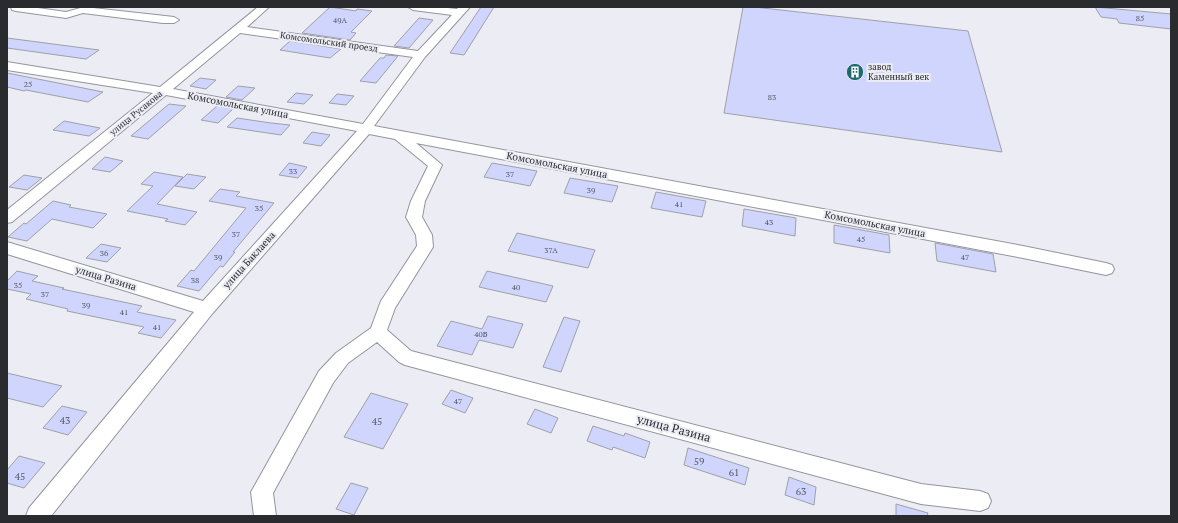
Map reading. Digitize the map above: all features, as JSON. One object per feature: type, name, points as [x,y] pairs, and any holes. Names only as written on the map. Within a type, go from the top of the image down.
[{"type":"street","name":"улица Русакова","points":[[7,218],[164,91],[264,7]]},
{"type":"street","points":[[413,7],[462,10]]},
{"type":"street","points":[[14,10],[66,15],[83,10],[163,20],[174,20]]},
{"type":"street","name":"улица Баклаева","points":[[37,516],[206,309],[365,130],[421,55],[462,10]]},
{"type":"street","name":"Комсомольский проезд","points":[[238,29],[421,55]]},
{"type":"street","name":"Комсомольская улица","points":[[7,66],[164,91],[1106,269]]},
{"type":"street","points":[[400,136],[435,165]]},
{"type":"street","points":[[265,516],[262,492],[326,378],[342,358],[378,332],[387,306],[425,247],[424,235],[414,217],[418,202],[435,165],[448,144]]},
{"type":"street","name":"улица Разина","points":[[7,248],[206,309]]},
{"type":"street","name":"улица Разина","points":[[378,332],[405,357],[921,494],[980,501]]},
{"type":"building","points":[[330,7],[356,11],[357,9],[372,11],[351,32],[356,33],[350,40],[302,33]]},
{"type":"building","points":[[481,7],[494,7],[464,55],[450,53]]},
{"type":"building","name":"завод Каменный век","points":[[743,7],[968,31],[1002,152],[724,113]]},
{"type":"building","points":[[1095,7],[1171,14],[1171,29],[1119,23],[1117,19],[1101,17]]},
{"type":"building","points":[[419,18],[433,20],[409,48],[394,46]]},
{"type":"building","points":[[7,38],[99,50],[86,59],[7,48]]},
{"type":"building","points":[[290,41],[341,49],[330,58],[280,50]]},
{"type":"building","points":[[386,55],[398,56],[376,83],[360,81],[380,58],[384,58]]},
{"type":"building","points":[[7,73],[103,92],[88,102],[26,90],[24,91],[7,87]]},
{"type":"building","points":[[200,78],[216,80],[206,89],[190,86]]},
{"type":"building","points":[[238,86],[255,88],[242,100],[226,97]]},
{"type":"building","points":[[296,93],[313,95],[304,104],[287,102]]},
{"type":"building","points":[[337,94],[354,96],[346,105],[329,103]]},
{"type":"building","points":[[169,104],[186,106],[148,139],[131,136]]},
{"type":"building","points":[[217,106],[233,109],[218,123],[201,120]]},
{"type":"building","points":[[237,118],[290,125],[281,135],[227,127]]},
{"type":"building","points":[[64,121],[100,128],[89,136],[53,130]]},
{"type":"building","points":[[312,132],[330,135],[321,146],[303,143]]},
{"type":"building","points":[[105,157],[123,161],[110,172],[92,169]]},
{"type":"building","points":[[289,163],[307,167],[298,178],[279,175]]},
{"type":"building","points":[[492,163],[537,171],[530,186],[484,177]]},
{"type":"building","points":[[154,172],[183,177],[157,204],[197,212],[185,225],[165,221],[168,219],[127,211],[153,186],[141,184]]},
{"type":"building","points":[[187,174],[206,177],[194,189],[175,186]]},
{"type":"building","points":[[24,175],[42,178],[27,190],[9,187]]},
{"type":"building","points":[[570,178],[618,186],[612,202],[564,193]]},
{"type":"building","points":[[220,189],[240,192],[236,196],[274,203],[233,252],[235,252],[223,267],[220,266],[199,291],[177,286],[191,270],[194,271],[246,208],[209,201]]},
{"type":"building","points":[[656,192],[706,201],[702,217],[651,208]]},
{"type":"building","points":[[53,201],[71,205],[69,207],[107,214],[93,228],[52,219],[27,241],[8,237],[24,223],[26,224]]},
{"type":"building","points":[[744,209],[796,218],[795,236],[742,226]]},
{"type":"building","points":[[834,225],[889,235],[890,253],[834,243]]},
{"type":"building","points":[[517,233],[595,250],[588,268],[508,251]]},
{"type":"building","points":[[935,243],[993,254],[996,272],[937,261]]},
{"type":"building","points":[[101,244],[121,248],[107,262],[86,258]]},
{"type":"building","points":[[17,271],[38,276],[32,281],[142,306],[137,312],[176,320],[161,338],[138,333],[144,327],[67,311],[68,309],[26,299],[31,294],[7,289],[7,281]]},
{"type":"building","points":[[487,271],[553,286],[546,302],[479,287]]},
{"type":"building","points":[[488,316],[523,324],[513,348],[479,340],[472,355],[437,346],[451,321],[482,329]]},
{"type":"building","points":[[564,317],[580,321],[561,372],[543,367]]},
{"type":"building","points":[[7,373],[62,386],[43,407],[7,398]]},
{"type":"building","points":[[451,390],[473,398],[465,413],[442,404]]},
{"type":"building","points":[[371,393],[408,404],[383,449],[344,437]]},
{"type":"building","points":[[62,406],[87,412],[68,435],[43,428]]},
{"type":"building","points":[[535,409],[558,418],[551,433],[527,424]]},
{"type":"building","points":[[593,426],[624,436],[625,433],[650,442],[645,458],[613,447],[612,450],[587,441]]},
{"type":"building","points":[[688,448],[749,468],[745,485],[684,465]]},
{"type":"building","points":[[19,456],[45,463],[24,488],[7,483],[7,470]]},
{"type":"building","points":[[789,477],[816,487],[814,505],[785,495]]},
{"type":"building","points":[[351,483],[368,488],[354,515],[336,509]]},
{"type":"building","points":[[896,504],[928,513],[927,516],[896,516]]},
{"type":"place","name":"завод Каменный век","points":[[855,72]]}]
